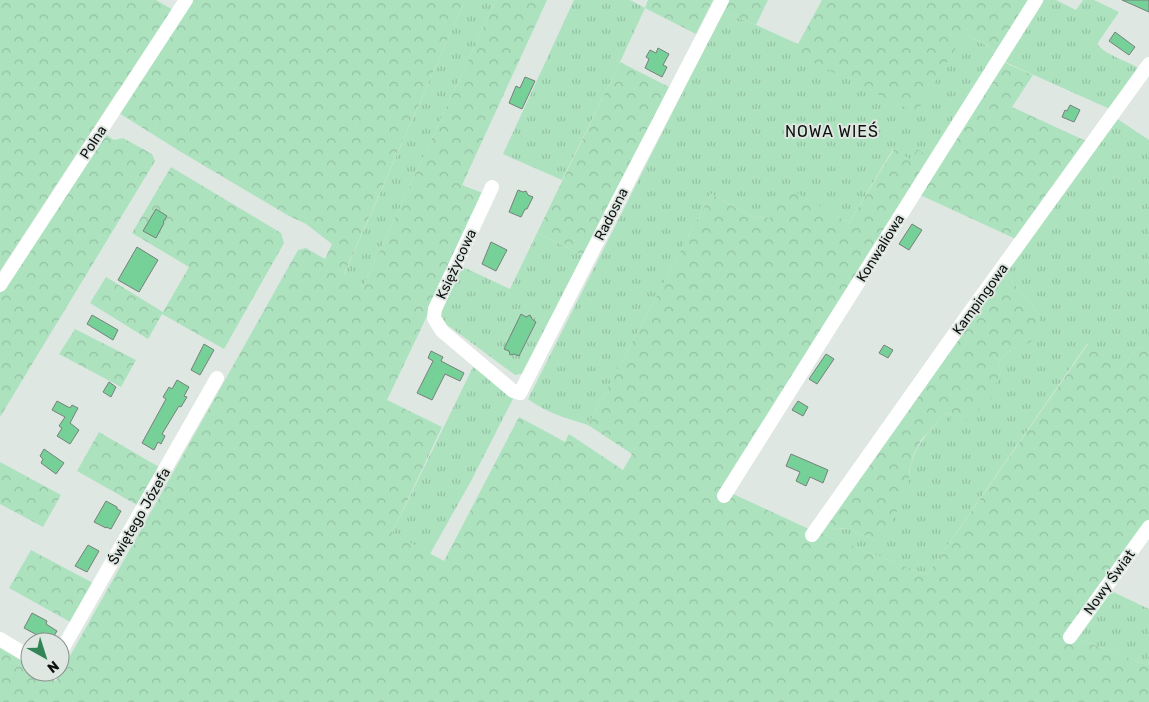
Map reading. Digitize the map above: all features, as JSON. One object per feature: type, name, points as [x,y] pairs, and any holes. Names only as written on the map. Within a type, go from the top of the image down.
[{"type":"street","name":"Polna","points":[[0,285],[186,0]]},
{"type":"street","name":"Radosna","points":[[520,393],[722,0]]},
{"type":"street","name":"Konwaliowa","points":[[724,496],[1036,0]]},
{"type":"street","name":"Kampingowa","points":[[812,534],[1149,64]]},
{"type":"street","name":"Księżycowa","points":[[492,187],[435,309],[434,318],[442,331],[513,391],[520,393]]},
{"type":"street","name":"Świętego Józefa","points":[[70,635],[217,378]]},
{"type":"street","name":"Nowy Świat","points":[[1070,637],[1149,527]]},
{"type":"street","points":[[0,639],[20,651]]},
{"type":"green space","points":[[0,0],[156,0],[175,11],[140,65],[117,92],[0,271]]},
{"type":"green space","points":[[193,0],[465,0],[344,274],[363,287],[496,0],[547,0],[462,185],[485,194],[387,400],[442,427],[392,533],[444,561],[519,417],[565,442],[569,434],[623,470],[632,454],[588,425],[711,194],[753,217],[770,218],[786,187],[849,223],[894,149],[911,160],[917,149],[933,159],[729,492],[811,530],[1004,272],[1037,311],[1042,327],[1033,340],[1023,347],[1016,347],[1007,352],[998,362],[1001,372],[996,383],[995,395],[960,426],[951,425],[951,414],[945,413],[921,440],[913,456],[909,472],[909,482],[900,506],[884,535],[875,540],[850,529],[835,528],[825,535],[927,575],[1088,344],[1120,370],[1138,347],[1149,353],[1149,522],[1068,635],[1147,665],[1149,662],[1149,702],[0,702],[0,648],[20,660],[20,682],[70,682],[70,656],[298,250],[306,248],[325,259],[332,244],[306,224],[289,216],[181,152],[119,113]]},
{"type":"green space","points":[[465,0],[496,0],[363,287],[344,275]]},
{"type":"green space","points":[[574,0],[630,0],[645,8],[562,180],[503,154]]},
{"type":"green space","points":[[648,0],[713,0],[696,34],[645,8]]},
{"type":"green space","points":[[728,0],[768,0],[756,25],[723,12]]},
{"type":"green space","points":[[822,0],[1033,0],[1000,54],[965,33],[916,113],[794,53]]},
{"type":"green space","points":[[1044,0],[1056,0],[1076,10],[1083,0],[1094,0],[1119,12],[1097,44],[1112,55],[1141,70],[1112,110],[1005,62]]},
{"type":"green space","points":[[723,12],[798,44],[795,53],[965,33],[1000,54],[933,159],[911,161],[893,149],[849,223],[787,188],[770,218],[753,217],[711,194],[588,425],[549,412],[528,399]]},
{"type":"green space","points":[[1001,61],[1033,75],[1012,107],[1088,142],[1018,240],[918,194]]},
{"type":"green space","points":[[620,62],[669,87],[584,256],[537,233]]},
{"type":"green space","points":[[1116,118],[1149,140],[1149,353],[1138,347],[1120,370],[1087,344],[927,575],[824,535],[834,528],[850,529],[875,540],[909,482],[915,452],[925,436],[945,413],[951,414],[996,383],[1001,372],[998,362],[1007,352],[1016,347],[1037,311],[1004,272]]},
{"type":"green space","points":[[105,134],[114,140],[123,138],[152,154],[155,161],[0,417],[0,293]]},
{"type":"green space","points":[[171,167],[281,233],[284,243],[224,349],[162,314],[148,339],[90,303],[106,277],[163,312],[189,267],[132,233]]},
{"type":"green space","points":[[537,233],[584,256],[525,373],[515,375],[442,321],[439,312],[461,266],[510,289]]},
{"type":"green space","points":[[75,329],[136,360],[121,387],[59,354]]},
{"type":"green space","points":[[473,367],[514,397],[471,481],[430,554],[392,533]]},
{"type":"green space","points":[[99,432],[159,467],[137,505],[77,471]]},
{"type":"green space","points":[[0,462],[61,495],[43,527],[0,504]]},
{"type":"green space","points":[[31,550],[93,583],[72,623],[9,588]]},
{"type":"green space","points":[[1107,589],[1149,609],[1149,662],[1147,665],[1073,637]]},
{"type":"building","points":[[1122,0],[1149,0],[1149,12]]},
{"type":"building","points":[[1115,32],[1135,47],[1129,55],[1109,41]]},
{"type":"building","points":[[658,48],[669,54],[663,65],[667,67],[662,77],[645,68],[649,59],[646,57],[650,50],[656,53]]},
{"type":"building","points":[[525,77],[535,81],[522,109],[509,103],[516,86],[520,88]]},
{"type":"building","points":[[1070,105],[1080,110],[1074,122],[1062,117]]},
{"type":"building","points":[[518,190],[526,191],[528,195],[533,197],[521,217],[509,212]]},
{"type":"building","points":[[156,209],[167,216],[156,238],[143,231]]},
{"type":"building","points":[[912,224],[922,230],[909,250],[899,244]]},
{"type":"building","points":[[491,242],[507,250],[496,271],[482,264]]},
{"type":"building","points":[[137,247],[158,260],[139,292],[118,280]]},
{"type":"building","points":[[521,314],[526,317],[530,315],[536,322],[519,356],[510,355],[509,351],[504,349]]},
{"type":"building","points":[[92,315],[118,330],[113,340],[87,324]]},
{"type":"building","points":[[204,344],[214,350],[200,375],[191,370]]},
{"type":"building","points":[[884,345],[893,350],[888,358],[879,353]]},
{"type":"building","points":[[431,351],[443,357],[441,361],[464,373],[460,381],[445,374],[432,400],[417,393],[433,361],[428,358]]},
{"type":"building","points":[[826,354],[834,359],[817,384],[809,379]]},
{"type":"building","points":[[177,380],[189,387],[184,396],[187,397],[181,407],[179,406],[162,434],[165,436],[161,444],[158,442],[154,450],[142,443],[166,399],[163,397],[169,387],[172,389]]},
{"type":"building","points":[[109,382],[116,387],[111,397],[103,392]]},
{"type":"building","points":[[57,401],[70,408],[72,405],[78,408],[70,423],[79,430],[70,444],[57,436],[62,428],[59,426],[65,417],[52,410]]},
{"type":"building","points":[[798,401],[808,407],[803,416],[792,410]]},
{"type":"building","points":[[44,449],[64,463],[56,474],[41,463],[43,459],[40,456]]},
{"type":"building","points":[[791,454],[828,470],[823,483],[810,477],[806,486],[796,481],[800,472],[786,466]]},
{"type":"building","points":[[106,501],[121,511],[111,529],[94,522]]},
{"type":"building","points":[[88,545],[99,551],[87,572],[75,566]]},
{"type":"building","points":[[32,613],[47,621],[46,624],[57,631],[32,632],[24,628]]},
{"type":"district","name":"NOWA WIEŚ","points":[[832,131]]}]
